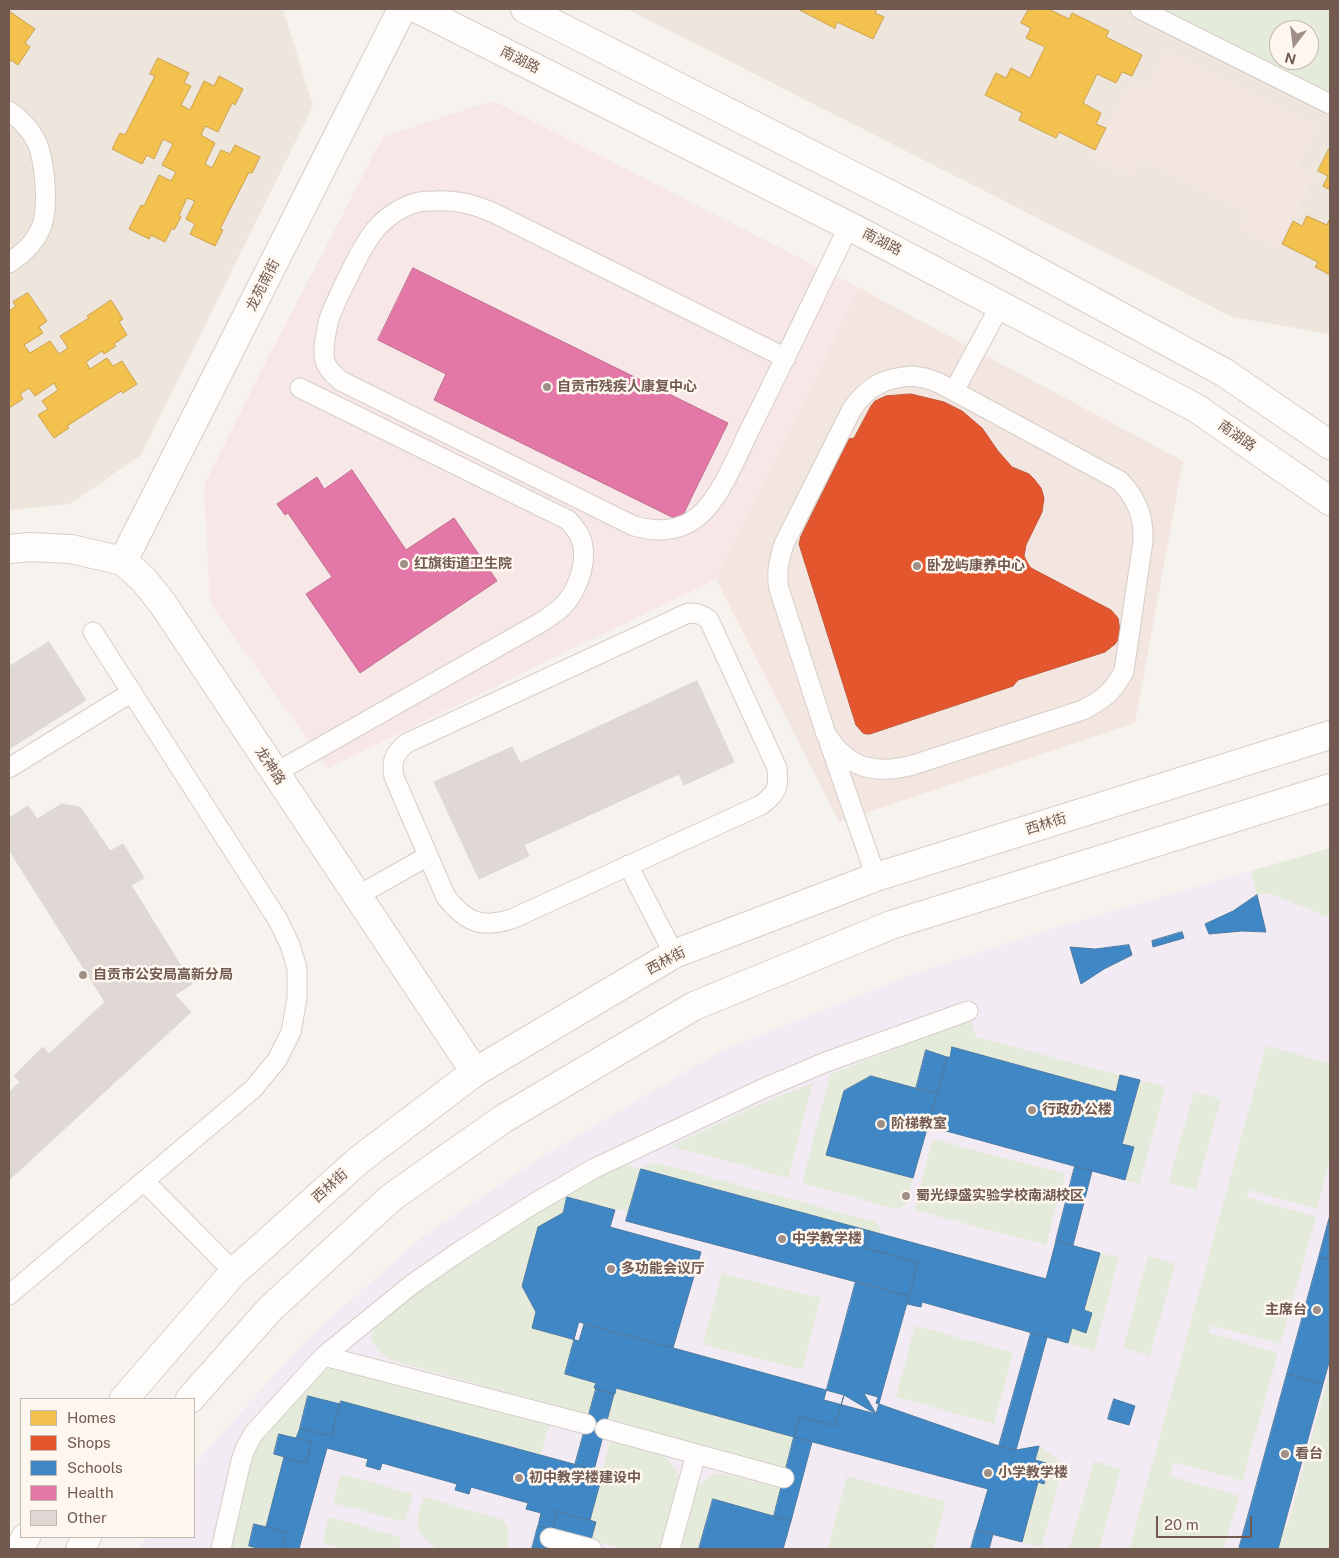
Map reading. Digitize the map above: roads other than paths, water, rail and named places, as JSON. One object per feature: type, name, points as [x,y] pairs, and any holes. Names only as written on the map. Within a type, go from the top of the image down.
[{"type":"main road","name":"龙苑南街","points":[[123,561],[402,9]]},
{"type":"main road","name":"南湖路","points":[[418,9],[850,226],[1196,408],[1330,501]]},
{"type":"main road","points":[[525,9],[989,245],[1217,368],[1330,445]]},
{"type":"main road","name":"龙神路","points":[[9,549],[30,547],[72,549],[123,561],[144,580],[163,604],[275,773],[359,895],[475,1072]]},
{"type":"main road","name":"西林街","points":[[125,1398],[234,1272],[359,1160],[475,1072],[674,954],[876,877],[1330,735]]},
{"type":"main road","points":[[191,1398],[270,1309],[392,1197],[503,1119],[694,1006],[891,924],[1330,788]]},
{"type":"main road","points":[[80,1549],[86,1538]]},
{"type":"lane","points":[[1140,9],[1330,104]]},
{"type":"lane","points":[[9,111],[22,122],[35,138],[42,157],[46,200],[41,229],[32,244],[9,263]]},
{"type":"lane","points":[[786,358],[494,213],[477,206],[455,201],[420,202],[403,208],[387,217],[375,230],[363,246],[333,310],[328,322],[325,346],[325,361],[332,373],[341,382],[634,526],[647,530],[662,531],[678,528],[703,512],[722,485],[786,358],[850,226]]},
{"type":"lane","points":[[954,391],[1001,304]]},
{"type":"lane","points":[[826,734],[840,752],[859,765],[884,770],[896,770],[1083,710],[1106,697],[1124,671],[1143,541],[1144,528],[1142,518],[1134,499],[1124,486],[1111,476],[954,391],[925,378],[912,376],[880,382],[864,393],[852,409],[784,544],[777,573],[779,590],[826,734],[876,877]]},
{"type":"lane","points":[[275,773],[545,620],[562,607],[572,593],[579,578],[583,561],[583,545],[578,530],[568,520],[300,388]]},
{"type":"lane","points":[[688,613],[696,613],[703,615],[709,620],[777,768],[777,790],[772,797],[761,805],[628,865],[514,918],[486,923],[470,919],[457,911],[446,897],[394,777],[392,768],[394,760],[398,750],[407,743],[688,613]]},
{"type":"lane","points":[[9,1295],[253,1089],[278,1060],[291,1032],[297,998],[297,968],[290,944],[278,920],[93,632]]},
{"type":"lane","points":[[9,768],[132,692]]},
{"type":"lane","points":[[359,895],[428,856]]},
{"type":"lane","points":[[628,865],[674,954]]},
{"type":"lane","points":[[220,1549],[241,1461],[254,1433],[324,1356],[411,1285],[530,1206],[593,1169],[762,1088],[826,1062],[968,1011]]},
{"type":"lane","points":[[144,1181],[234,1272]]},
{"type":"lane","points":[[324,1356],[586,1424]]},
{"type":"lane","points":[[605,1429],[784,1478]]},
{"type":"lane","points":[[670,1549],[696,1454]]},
{"type":"lane","points":[[550,1538],[592,1549]]},
{"type":"place","name":"自贡市残疾人康复中心","points":[[547,387]]},
{"type":"place","name":"红旗街道卫生院","points":[[404,564]]},
{"type":"place","name":"卧龙屿康养中心","points":[[917,566]]},
{"type":"place","name":"自贡市公安局高新分局","points":[[83,975]]},
{"type":"place","name":"行政办公楼","points":[[1032,1110]]},
{"type":"place","name":"阶梯教室","points":[[881,1124]]},
{"type":"place","name":"蜀光绿盛实验学校南湖校区","points":[[906,1196]]},
{"type":"place","name":"中学教学楼","points":[[782,1239]]},
{"type":"place","name":"多功能会议厅","points":[[611,1269]]},
{"type":"place","name":"主席台","points":[[1317,1310]]},
{"type":"place","name":"看台","points":[[1285,1454]]},
{"type":"place","name":"小学教学楼","points":[[988,1473]]},
{"type":"place","name":"初中教学楼建设中","points":[[519,1478]]}]
